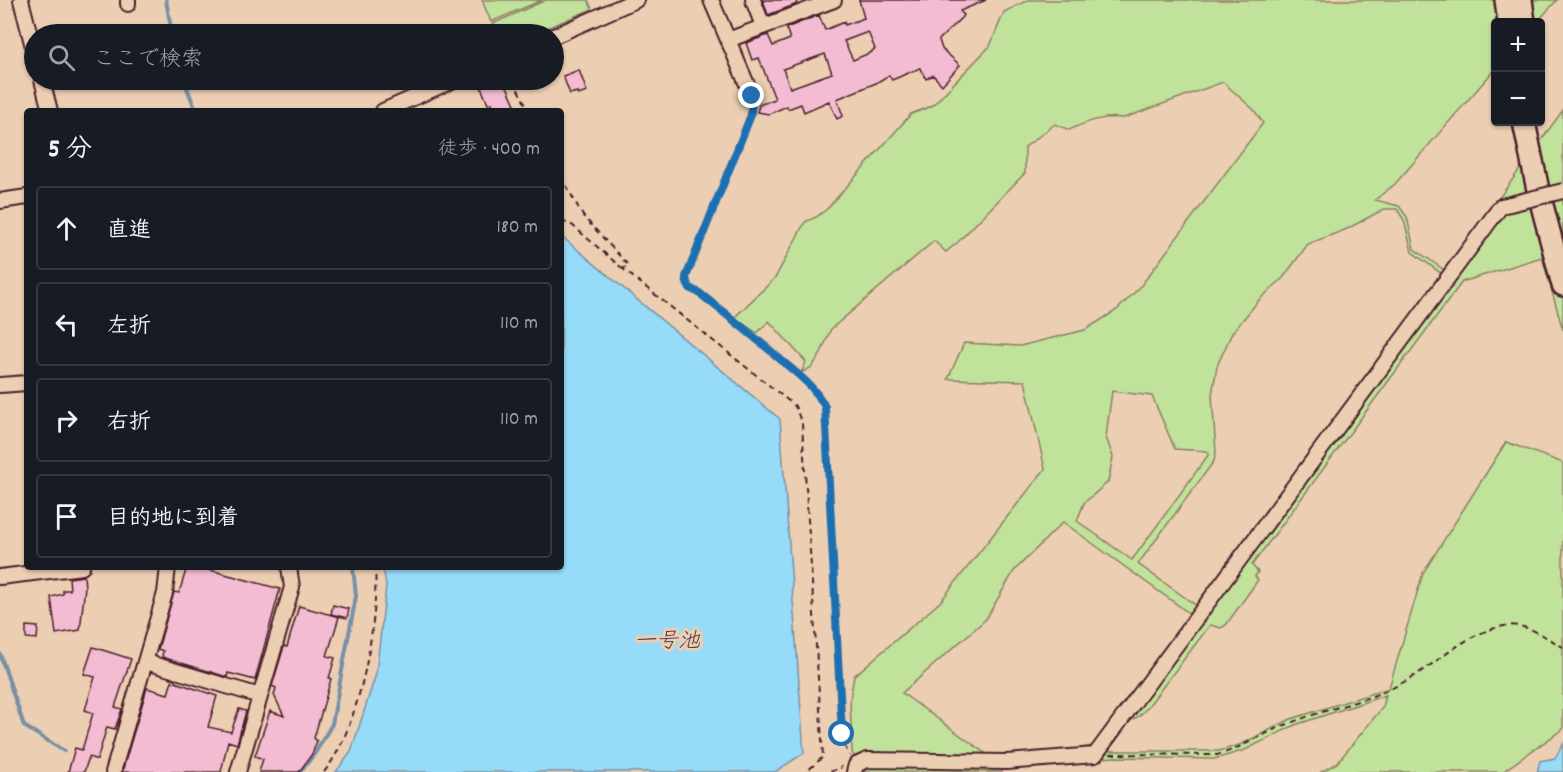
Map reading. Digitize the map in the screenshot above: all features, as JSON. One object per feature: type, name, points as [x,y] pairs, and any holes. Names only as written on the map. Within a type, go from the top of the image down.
[{"type":"highway","points":[[1506,0],[1508,18]]},
{"type":"highway","points":[[1521,0],[1523,18]]},
{"type":"highway","points":[[1525,126],[1538,190],[1563,285]]},
{"type":"highway","points":[[1539,126],[1563,231]]},
{"type":"street","points":[[21,0],[27,24]]},
{"type":"street","points":[[564,32],[636,0]]},
{"type":"street","points":[[711,0],[752,96]]},
{"type":"street","points":[[753,0],[763,26]]},
{"type":"street","points":[[728,40],[834,0]]},
{"type":"street","points":[[45,90],[49,108]]},
{"type":"street","points":[[390,108],[430,90]]},
{"type":"street","points":[[855,768],[867,760],[1007,762],[1095,755],[1501,206],[1563,192]]},
{"type":"street","points":[[0,201],[24,197]]},
{"type":"street","points":[[0,385],[24,383]]},
{"type":"street","points":[[0,577],[57,570]]},
{"type":"street","points":[[113,772],[165,593],[168,570]]},
{"type":"street","points":[[238,772],[292,586],[289,570]]},
{"type":"street","points":[[146,662],[260,696]]},
{"type":"path","points":[[518,90],[527,108]]},
{"type":"path","points":[[752,96],[751,115],[686,277],[690,289],[698,292],[808,383],[825,407],[842,734],[844,747],[855,768]]},
{"type":"path","points":[[564,181],[583,216],[628,266],[623,269]]},
{"type":"path","points":[[564,222],[572,225],[623,269],[795,406],[802,424],[823,757],[806,772]]},
{"type":"path","points":[[324,772],[342,745],[358,698],[374,613],[375,570]]},
{"type":"path","points":[[1095,755],[1217,755],[1233,751],[1287,724],[1388,691],[1407,681],[1457,645],[1484,632],[1505,626],[1529,628],[1563,647]]},
{"type":"green space","points":[[482,0],[542,0],[491,22]]},
{"type":"green space","points":[[546,0],[588,0],[592,9],[557,24],[492,24]]},
{"type":"green space","points":[[1028,0],[1557,0],[1541,18],[1491,18],[1491,74],[1395,184],[1375,200],[1399,206],[1407,217],[1414,249],[1446,271],[1563,110],[1563,330],[1542,257],[1462,282],[1252,565],[1258,572],[1255,576],[1258,580],[1226,625],[1221,628],[1210,625],[1146,709],[1125,724],[1105,751],[1219,751],[1242,744],[1291,719],[1389,688],[1423,573],[1506,442],[1563,463],[1563,729],[1502,772],[1321,772],[1337,763],[1383,707],[1386,695],[1295,725],[1245,750],[1214,759],[1115,757],[998,767],[1002,772],[862,772],[852,752],[850,699],[854,676],[940,602],[1045,469],[1025,381],[948,379],[964,343],[1020,346],[1085,330],[1117,310],[1140,287],[1263,123],[1254,110],[1223,82],[1124,118],[1096,120],[1069,130],[1055,124],[1025,147],[1025,173],[958,242],[946,252],[934,241],[831,329],[812,367],[801,373],[806,362],[769,321],[757,333],[734,318],[775,278],[805,222],[827,209],[911,114],[932,106],[990,46],[1004,12]],"holes":[[[1384,209],[1397,209],[1404,220],[1412,252],[1442,274],[1197,606],[1138,564],[1214,461],[1216,452],[1212,395],[1217,366],[1232,333],[1259,300],[1283,278],[1308,244],[1347,229]],[[1112,391],[1152,396],[1175,449],[1207,451],[1209,454],[1132,560],[1077,521],[1084,503],[1108,482],[1113,457],[1106,437]],[[1063,522],[1190,614],[1096,745],[1045,757],[992,758],[902,693],[986,619],[1014,571]]]},
{"type":"water","name":"一号池","points":[[564,239],[780,419],[804,753],[775,772],[336,772],[351,752],[376,674],[386,586],[383,570],[564,570]]},
{"type":"water","points":[[1563,744],[1563,772],[1537,772],[1540,761],[1555,758]]},
{"type":"building","points":[[763,0],[796,0],[797,4],[768,15]]},
{"type":"building","points":[[859,0],[986,0],[960,11],[964,15],[939,40],[942,49],[960,65],[942,85],[933,75],[926,79],[920,68],[892,80],[889,75],[876,83],[837,99],[843,116],[837,119],[829,101],[804,112],[801,104],[788,109],[787,106],[769,114],[757,112],[759,105],[775,99],[759,58],[752,60],[746,43],[768,35],[773,46],[790,39],[786,28],[819,15],[825,30],[844,22],[845,25],[864,18]],"holes":[[[868,32],[875,49],[853,60],[844,41]],[[825,54],[832,73],[790,88],[783,69]]]},
{"type":"building","points":[[579,70],[587,92],[578,95],[577,92],[570,94],[564,76]]},
{"type":"building","points":[[482,90],[509,90],[517,108],[494,108],[492,103],[488,104]]},
{"type":"building","points":[[186,570],[210,570],[280,589],[255,680],[228,673],[227,677],[162,657],[163,651],[158,649],[174,592],[179,593]]},
{"type":"building","points":[[84,576],[85,587],[80,630],[56,634],[51,597],[63,594],[63,590],[70,590],[69,578]]},
{"type":"building","points":[[333,605],[349,609],[347,618],[331,614]]},
{"type":"building","points":[[299,606],[339,617],[327,656],[335,658],[314,738],[317,741],[312,754],[299,772],[259,772],[263,759],[255,756],[270,711],[284,716],[274,695],[276,688],[272,686]]},
{"type":"building","points":[[26,626],[38,627],[37,639],[26,638]]},
{"type":"building","points":[[93,647],[131,659],[115,707],[122,709],[115,729],[107,727],[97,760],[89,757],[84,772],[68,772],[75,748],[82,750],[93,713],[85,710],[95,677],[84,674]]},
{"type":"building","points":[[172,681],[217,696],[208,727],[231,732],[239,709],[246,711],[237,744],[228,741],[221,772],[122,772],[147,688],[168,694]]},
{"type":"waterway","points":[[166,0],[170,24]]},
{"type":"waterway","points":[[188,90],[195,108]]},
{"type":"waterway","points":[[300,772],[315,753],[332,724],[356,596],[353,570]]},
{"type":"waterway","points":[[0,654],[24,726],[64,751]]},
{"type":"route","points":[[752,96],[751,115],[686,277],[690,289],[698,292],[808,383],[825,407],[842,734]]}]
